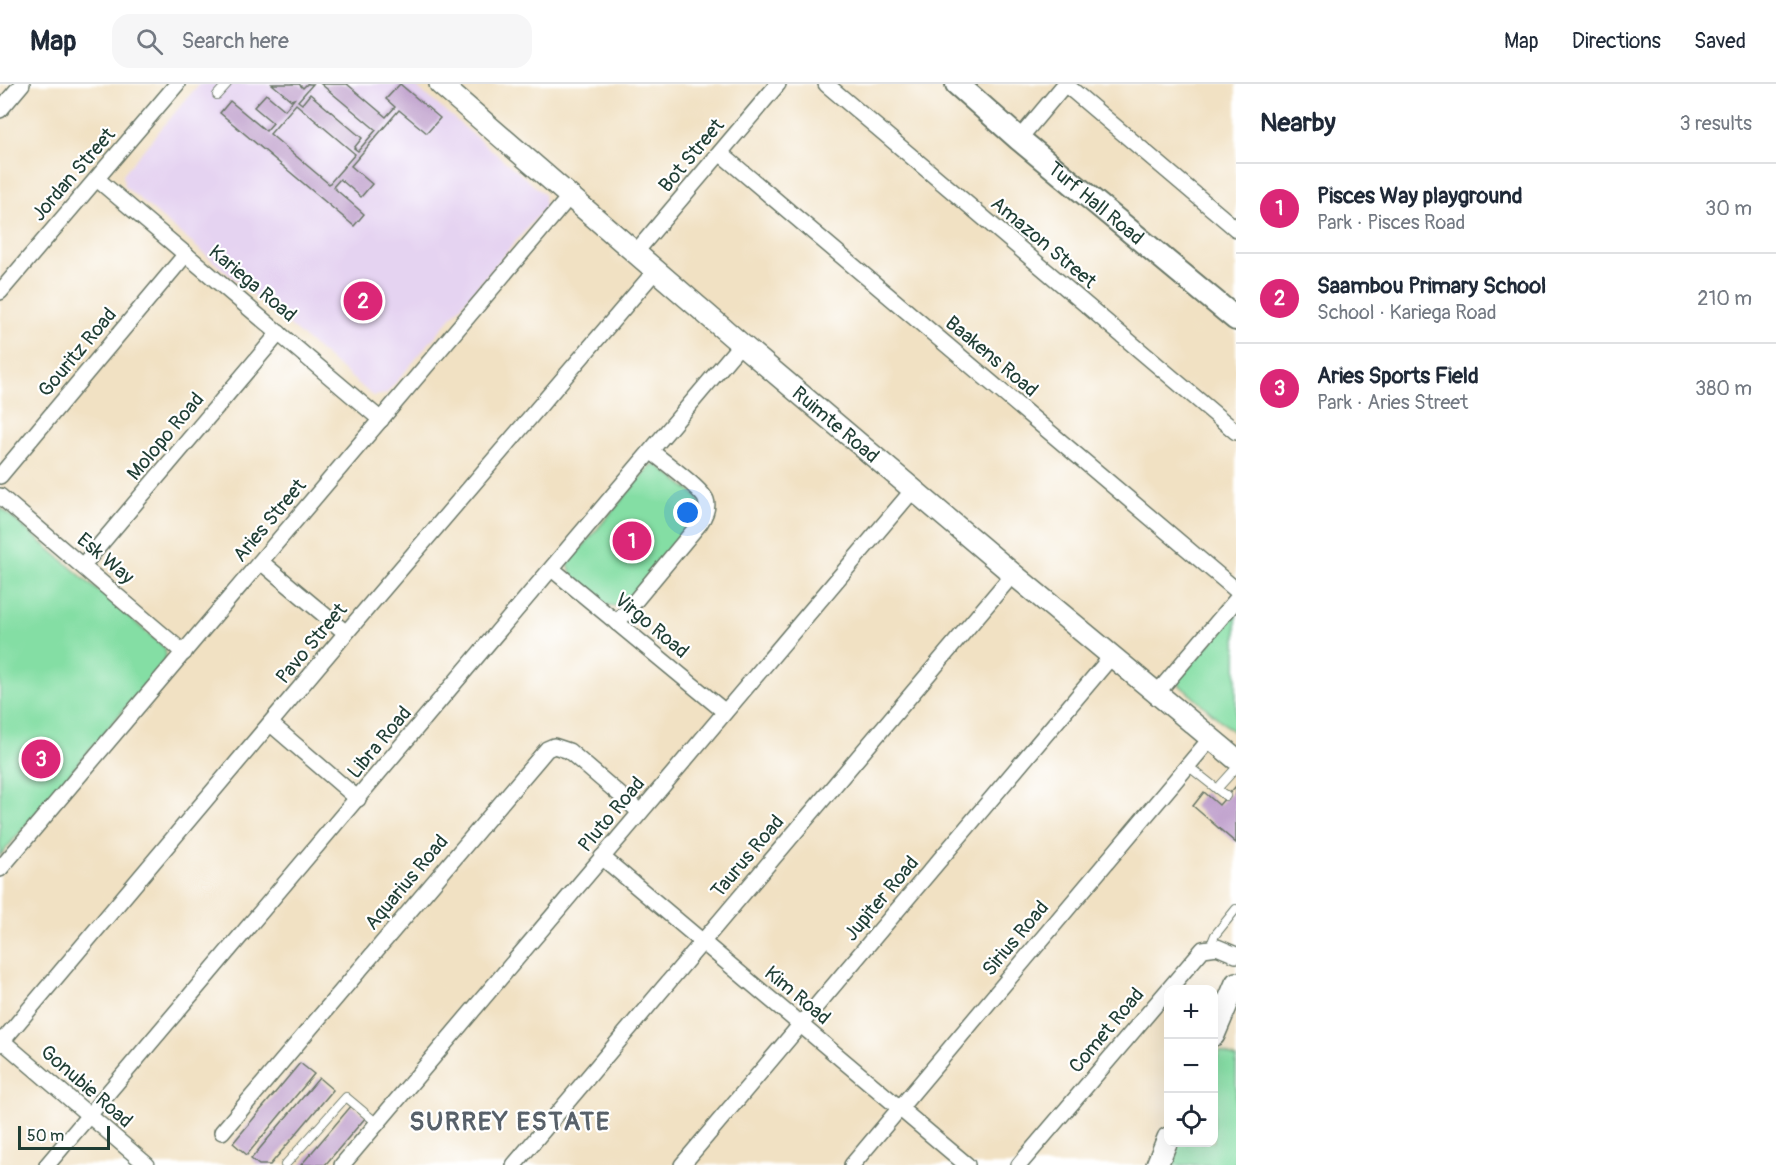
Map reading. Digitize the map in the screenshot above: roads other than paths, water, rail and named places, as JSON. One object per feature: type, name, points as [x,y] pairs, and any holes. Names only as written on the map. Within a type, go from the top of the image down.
[{"type":"main road","name":"Turf Hall Road","points":[[957,84],[1023,134],[1236,306]]},
{"type":"main road","name":"Turf Hall Road","points":[[969,84],[1023,134],[1236,319]]},
{"type":"street","points":[[0,110],[22,84]]},
{"type":"street","name":"Jordan Street","points":[[0,291],[177,84]]},
{"type":"street","name":"Ruimte Road","points":[[440,84],[1012,574],[1236,759]]},
{"type":"street","name":"Bot Street","points":[[635,253],[778,84]]},
{"type":"street","name":"Amazon Street","points":[[825,84],[1236,432]]},
{"type":"street","points":[[1023,134],[1065,84],[1236,229]]},
{"type":"street","name":"Baakens Road","points":[[720,153],[1236,590]]},
{"type":"street","name":"Kariega Road","points":[[97,179],[381,420]]},
{"type":"street","name":"Aries Street","points":[[0,869],[570,196]]},
{"type":"street","name":"Gouritz Road","points":[[0,476],[186,254]]},
{"type":"street","name":"Pavo Street","points":[[1,1041],[656,270]]},
{"type":"street","name":"Molopo Road","points":[[82,565],[279,333]]},
{"type":"street","name":"Libra Road","points":[[46,1165],[652,452],[741,344]]},
{"type":"street","points":[[617,623],[700,523],[706,512],[707,501],[700,492],[652,452]]},
{"type":"street","name":"Pluto Road","points":[[352,1162],[377,1123],[914,490]]},
{"type":"street","name":"Esk Way","points":[[0,496],[184,653]]},
{"type":"street","points":[[261,562],[346,633]]},
{"type":"street","name":"Virgo Road","points":[[552,569],[725,712]]},
{"type":"street","name":"Taurus Road","points":[[514,1165],[1012,574]]},
{"type":"street","points":[[1157,693],[1236,600]]},
{"type":"street","name":"Jupiter Road","points":[[682,1165],[1111,657]]},
{"type":"street","points":[[271,724],[358,799]]},
{"type":"street","name":"Sirius Road","points":[[852,1165],[1211,738]]},
{"type":"street","name":"Aquarius Road","points":[[222,1132],[547,749],[554,746],[569,751],[640,812]]},
{"type":"street","name":"Kim Road","points":[[602,858],[967,1165]]},
{"type":"street","points":[[1209,947],[1217,947],[1236,955]]},
{"type":"street","name":"Comet Road","points":[[1019,1165],[1195,957],[1203,949],[1209,947]]},
{"type":"street","points":[[1218,1026],[1236,983]]},
{"type":"street","name":"Gonubie Road","points":[[1,1041],[147,1165]]},
{"type":"street","points":[[1157,1165],[1164,1147]]},
{"type":"lane","points":[[217,95],[226,84]]},
{"type":"lane","points":[[1188,766],[1226,796]]},
{"type":"lane","points":[[1217,789],[1236,768]]},
{"type":"lane","points":[[1209,947],[1215,935],[1236,909]]},
{"type":"lane","points":[[285,1165],[346,1097],[377,1123]]},
{"type":"place","name":"Saambou Primary School","points":[[363,301]]},
{"type":"place","name":"Pisces Way playground","points":[[632,541]]},
{"type":"place","name":"Aries Sports Field","points":[[41,759]]},
{"type":"district","name":"SURREY ESTATE","points":[[510,1121]]}]
